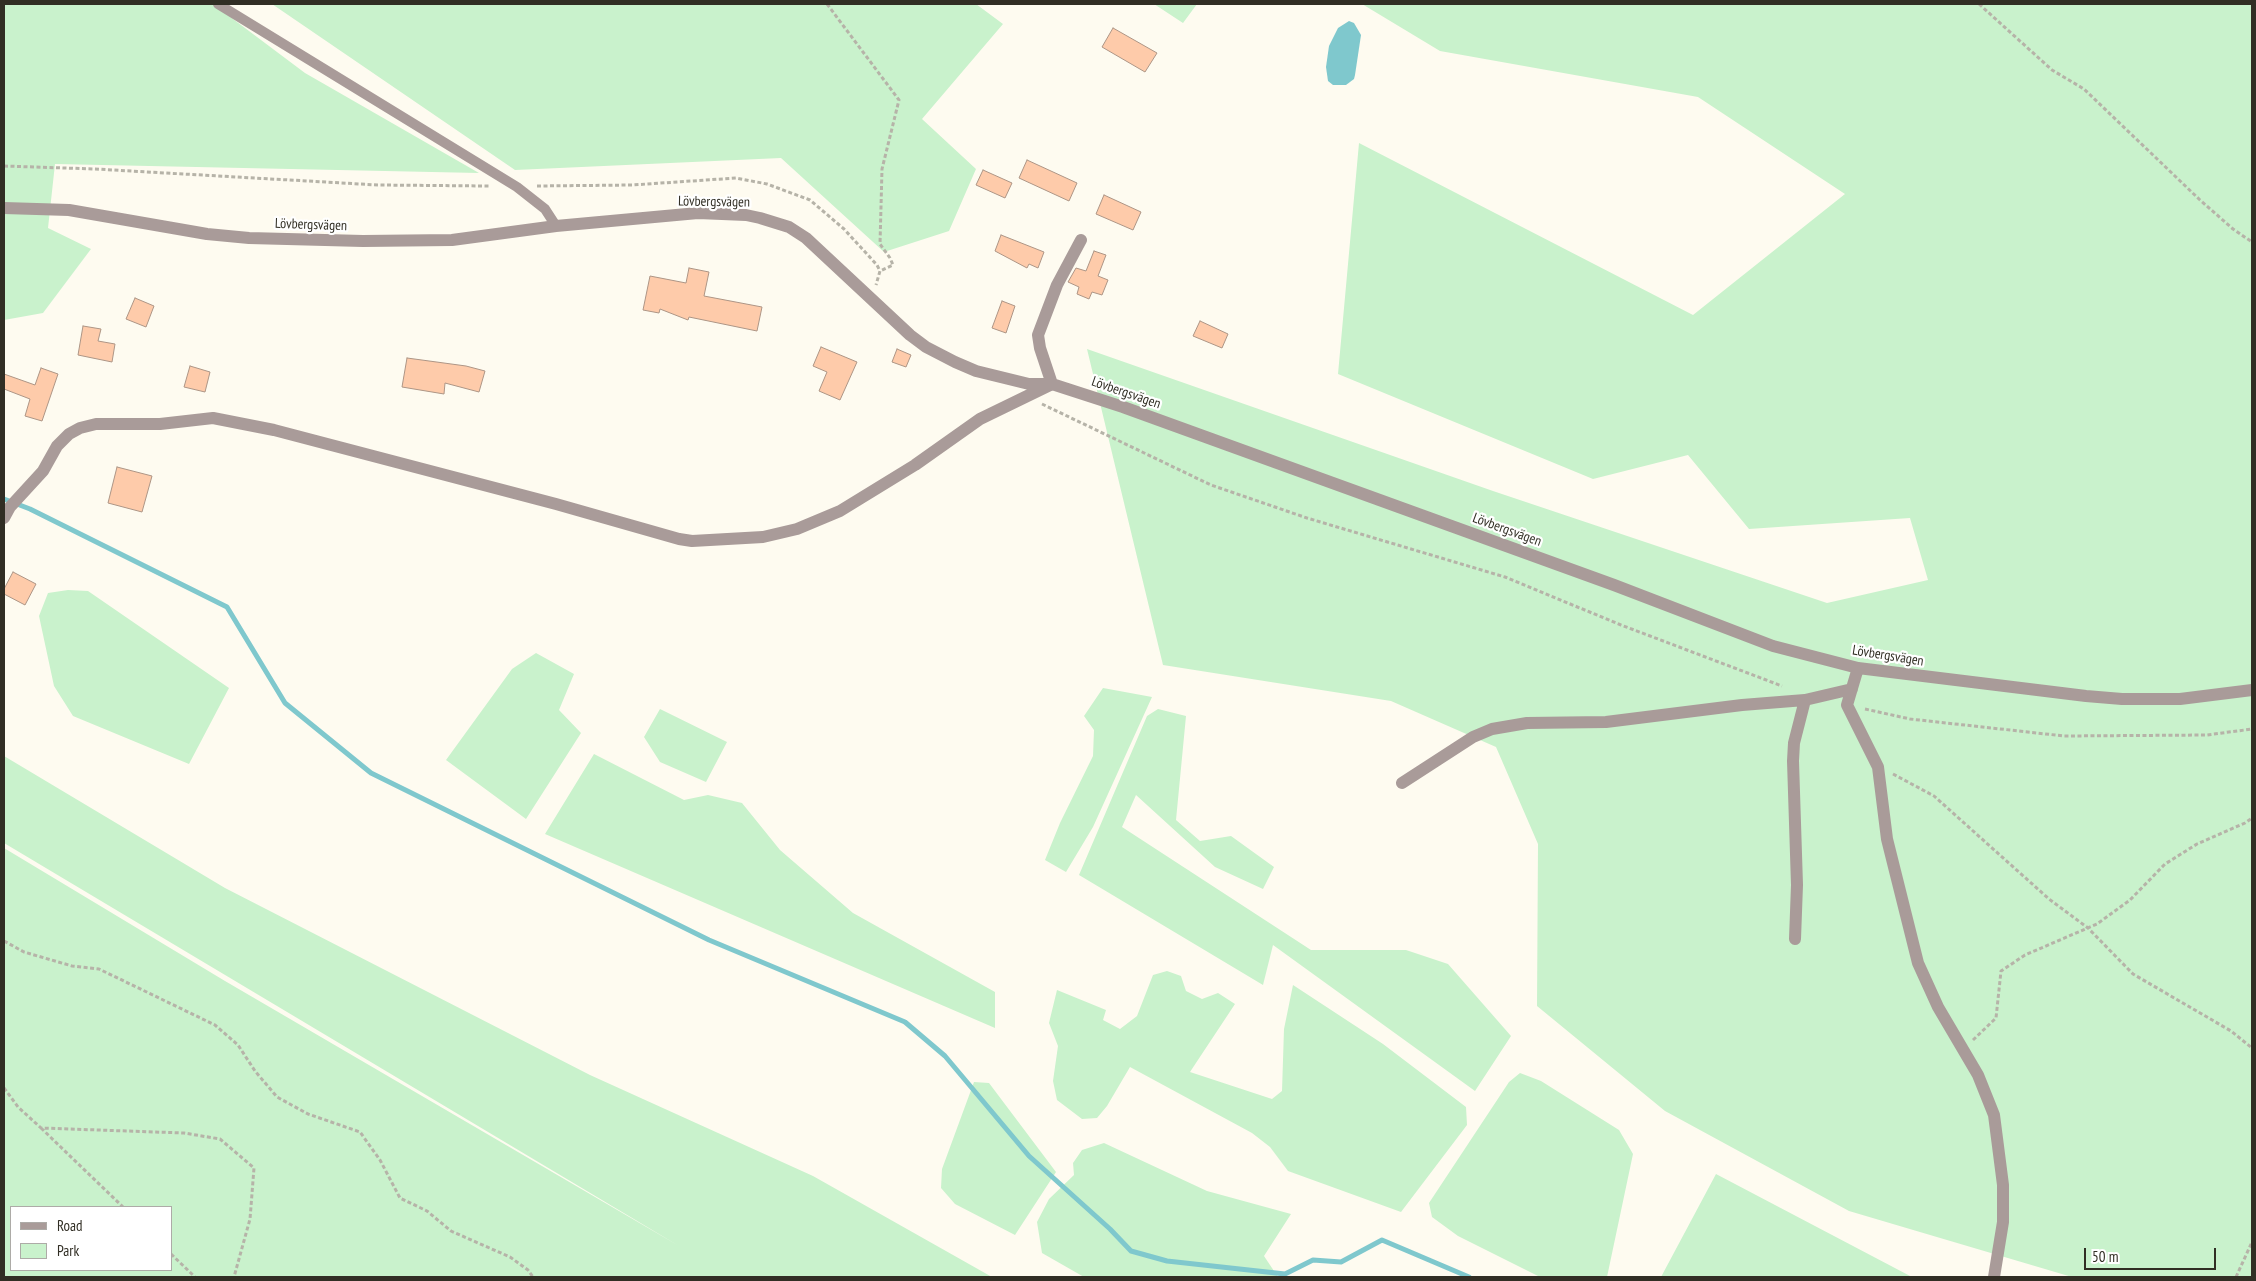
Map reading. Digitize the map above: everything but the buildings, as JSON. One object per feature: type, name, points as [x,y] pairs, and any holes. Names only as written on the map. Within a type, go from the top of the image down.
[{"type":"street","name":"Lövbergsvägen","points":[[4,208],[69,210],[207,234],[249,238],[363,241],[452,240],[556,226],[698,213],[746,215],[777,223],[796,231],[806,238],[910,335],[942,356],[976,371],[1030,384],[1052,384],[1123,407],[1570,568],[1773,646],[1858,668],[1973,684],[2122,699],[2180,699],[2252,690]]},
{"type":"street","points":[[4,518],[10,507],[43,471],[57,446],[69,434],[80,428],[96,424],[160,424],[213,418],[274,430],[556,504],[679,539],[692,541],[763,537],[798,529],[840,511],[915,465],[980,419],[1052,384],[1040,348],[1038,335],[1057,285],[1081,240]]},
{"type":"street","points":[[1858,668],[1847,705],[1877,765],[1881,778],[1887,839],[1918,963],[1938,1007],[1987,1095],[1994,1115],[1999,1141],[2003,1185],[2003,1222],[1994,1277]]},
{"type":"street","points":[[1402,783],[1472,737],[1499,728],[1527,723],[1606,722],[1742,705],[1805,700],[1852,689]]},
{"type":"street","points":[[1795,939],[1797,885],[1793,761],[1794,743],[1805,700]]},
{"type":"lane","points":[[218,4],[517,187],[545,209],[556,226]]},
{"type":"path","points":[[827,4],[900,100],[882,169],[880,244],[893,265],[880,271]]},
{"type":"path","points":[[1979,4],[2052,70],[2084,89],[2200,200],[2233,229],[2252,242]]},
{"type":"path","points":[[4,166],[96,169],[378,185],[517,187],[686,182]]},
{"type":"path","points":[[1028,396],[1211,485],[1307,518],[1505,577],[1621,625],[1785,688]]},
{"type":"path","points":[[1847,705],[1910,719],[2064,736],[2207,735],[2252,729]]},
{"type":"path","points":[[1877,765],[1934,796],[2048,899],[2088,928],[2133,974],[2231,1031],[2252,1048]]},
{"type":"path","points":[[1963,1050],[1996,1018],[2001,971],[2025,955],[2088,928],[2130,900],[2165,864],[2197,844],[2245,824],[2252,818]]},
{"type":"path","points":[[4,941],[24,952],[72,966],[100,968],[215,1025],[238,1045],[255,1071],[277,1098],[308,1114],[360,1132],[380,1160],[400,1198],[427,1211],[451,1231],[510,1257],[528,1270],[534,1277]]},
{"type":"path","points":[[4,1088],[18,1107],[122,1206]]},
{"type":"path","points":[[41,1128],[184,1133],[220,1139],[254,1168],[250,1219],[234,1277]]},
{"type":"path","points":[[2236,1277],[2252,1242]]},
{"type":"path","points":[[172,1255],[195,1277]]},
{"type":"green space","points":[[4,4],[213,4],[305,73],[479,173],[55,164],[48,228],[91,249],[43,313],[4,320]]},
{"type":"green space","points":[[272,4],[976,4],[1003,24],[922,119],[976,169],[949,231],[884,252],[781,158],[515,170]]},
{"type":"green space","points":[[1154,4],[1197,4],[1183,23]]},
{"type":"green space","points":[[1362,4],[2250,4],[2252,6],[2252,1277],[2072,1277],[1849,1211],[1665,1111],[1537,1006],[1538,844],[1496,747],[1391,701],[1163,665],[1087,349],[1493,491],[1827,603],[1928,580],[1910,518],[1749,529],[1688,455],[1593,479],[1338,374],[1359,143],[1693,315],[1845,194],[1698,97],[1440,51]]},
{"type":"green space","points":[[68,590],[88,591],[229,688],[189,764],[73,716],[54,686],[39,616],[48,593]]},
{"type":"green space","points":[[536,653],[574,674],[559,710],[581,733],[526,819],[446,760],[512,669]]},
{"type":"green space","points":[[1103,688],[1152,697],[1093,827],[1066,872],[1045,860],[1060,823],[1093,756],[1094,730],[1084,716]]},
{"type":"green space","points":[[660,709],[727,742],[706,782],[660,762],[644,737]]},
{"type":"green space","points":[[1158,709],[1186,716],[1176,820],[1200,841],[1231,836],[1274,867],[1263,889],[1215,867],[1136,795],[1122,827],[1311,950],[1406,950],[1448,964],[1511,1036],[1475,1091],[1273,945],[1263,985],[1079,875],[1147,716]]},
{"type":"green space","points":[[594,754],[684,800],[708,795],[742,803],[780,850],[853,913],[995,992],[995,1028],[545,834]]},
{"type":"green space","points":[[4,756],[225,888],[590,1075],[813,1176],[992,1277],[4,1277],[4,848],[225,981],[679,1246],[4,843]]},
{"type":"green space","points":[[1167,971],[1181,976],[1186,991],[1202,999],[1218,993],[1235,1004],[1190,1072],[1272,1099],[1282,1091],[1284,1029],[1293,985],[1383,1044],[1466,1107],[1467,1125],[1401,1212],[1288,1171],[1270,1147],[1252,1133],[1130,1067],[1107,1106],[1097,1118],[1082,1119],[1057,1100],[1053,1081],[1058,1046],[1049,1023],[1057,990],[1106,1010],[1103,1020],[1120,1029],[1137,1016],[1153,975]]},
{"type":"green space","points":[[1520,1073],[1541,1081],[1619,1130],[1633,1154],[1607,1277],[1540,1277],[1458,1236],[1432,1217],[1429,1203],[1509,1082]]},
{"type":"green space","points":[[974,1082],[989,1083],[1056,1172],[1015,1235],[955,1204],[941,1188],[942,1169]]},
{"type":"green space","points":[[1104,1143],[1207,1191],[1291,1214],[1264,1256],[1278,1277],[1084,1277],[1042,1253],[1037,1222],[1049,1199],[1074,1175],[1073,1163],[1082,1150]]},
{"type":"green space","points":[[1716,1174],[1912,1277],[1661,1277]]},
{"type":"water","points":[[1349,21],[1354,23],[1361,35],[1354,79],[1346,85],[1333,85],[1328,81],[1326,67],[1329,46],[1338,28]]},
{"type":"waterway","points":[[4,499],[30,509],[227,607],[285,703],[371,773],[709,940],[905,1022],[945,1056],[1029,1156],[1110,1229],[1131,1251],[1167,1261],[1285,1274],[1313,1260],[1341,1262],[1382,1240],[1469,1277]]}]
